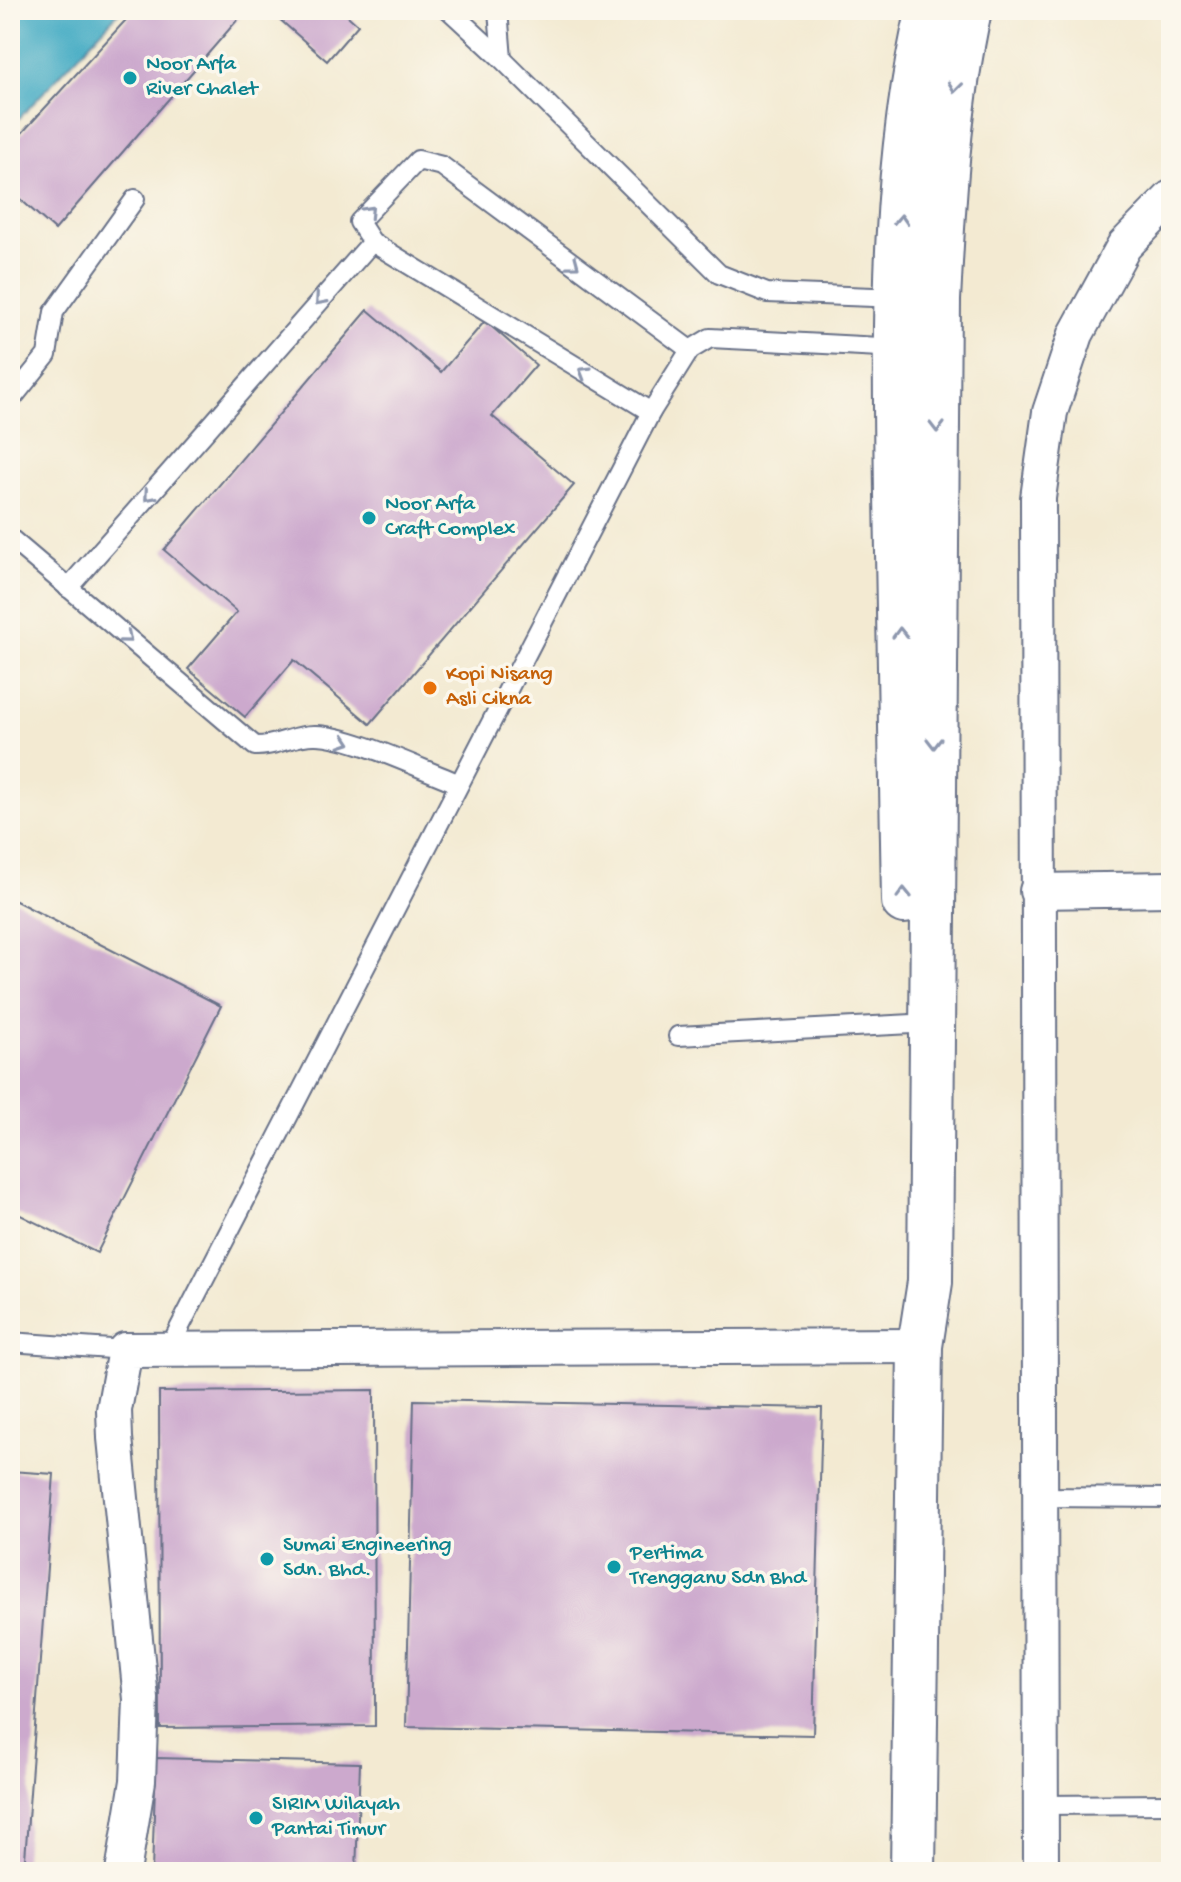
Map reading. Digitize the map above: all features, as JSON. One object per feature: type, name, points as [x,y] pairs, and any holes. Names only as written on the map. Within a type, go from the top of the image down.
[{"type":"street","points":[[913,1872],[920,1346],[908,1280],[919,1025],[937,349],[917,299],[904,165],[915,69],[929,10]]},
{"type":"street","points":[[919,1025],[895,348],[917,299],[945,169],[958,58],[969,10]]},
{"type":"street","points":[[1041,1872],[1038,498],[1050,412],[1076,334],[1124,246],[1171,198]]},
{"type":"street","points":[[1037,891],[1171,889]]},
{"type":"street","points":[[123,1872],[138,1781],[141,1699],[115,1438],[114,1410],[125,1350],[920,1346]]},
{"type":"lane","points":[[449,10],[719,274],[767,293],[917,299]]},
{"type":"lane","points":[[498,10],[502,59]]},
{"type":"lane","points":[[651,412],[372,242],[359,222],[418,160],[442,166],[690,350]]},
{"type":"lane","points":[[10,401],[47,355],[54,312],[135,199]]},
{"type":"lane","points":[[68,588],[372,242]]},
{"type":"lane","points":[[168,1350],[651,412],[690,350],[710,338],[937,349]]},
{"type":"lane","points":[[10,538],[255,746],[271,747],[299,736],[333,737],[458,783]]},
{"type":"lane","points":[[678,1036],[919,1025]]},
{"type":"lane","points":[[10,1342],[125,1350]]},
{"type":"lane","points":[[1039,1497],[1171,1498]]},
{"type":"lane","points":[[1041,1805],[1171,1804]]},
{"type":"water","points":[[10,10],[121,10],[10,128]]},
{"type":"building","name":"Noor Arfa River Chalet","points":[[135,10],[246,10],[55,230],[10,190],[10,146]]},
{"type":"building","points":[[269,10],[341,10],[358,25],[327,61]]},
{"type":"building","name":"Noor Arfa Craft Complex","points":[[368,310],[441,372],[485,321],[536,365],[492,416],[574,485],[370,724],[294,660],[245,717],[188,669],[237,612],[164,550]]},
{"type":"building","points":[[10,898],[221,1006],[97,1253],[10,1210]]},
{"type":"building","name":"Sumai Engineering Sdn. Bhd.","points":[[374,1390],[375,1726],[160,1728],[159,1392]]},
{"type":"building","name":"Pertima Trengganu Sdn Bhd","points":[[414,1400],[822,1408],[813,1735],[406,1727]]},
{"type":"building","points":[[10,1471],[54,1474],[24,1872],[10,1872]]},
{"type":"building","name":"SIRIM Wilayah Pantai Timur","points":[[156,1758],[360,1763],[356,1872],[152,1872]]},
{"type":"place","name":"Noor Arfa River Chalet","points":[[130,78]]},
{"type":"place","name":"Noor Arfa Craft Complex","points":[[369,518]]},
{"type":"place","name":"Kopi Nisang Asli Cikna","points":[[430,688]]},
{"type":"place","name":"Sumai Engineering Sdn. Bhd.","points":[[267,1559]]},
{"type":"place","name":"Pertima Trengganu Sdn Bhd","points":[[614,1567]]},
{"type":"place","name":"SIRIM Wilayah Pantai Timur","points":[[256,1818]]}]
